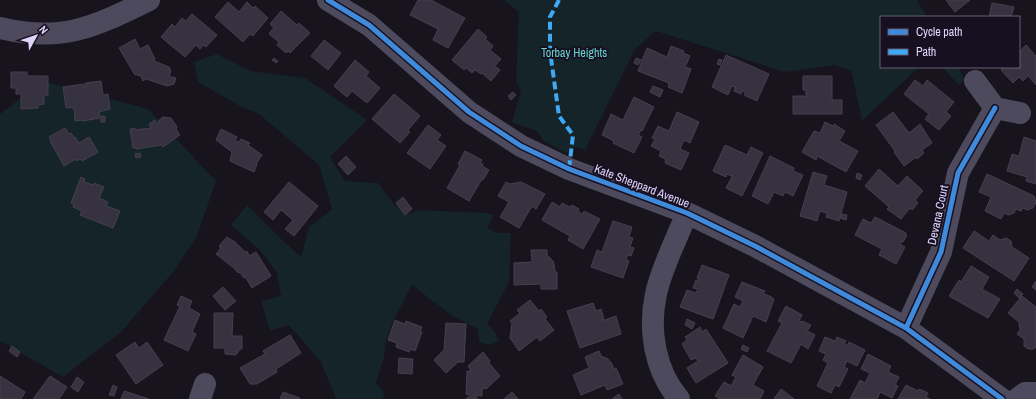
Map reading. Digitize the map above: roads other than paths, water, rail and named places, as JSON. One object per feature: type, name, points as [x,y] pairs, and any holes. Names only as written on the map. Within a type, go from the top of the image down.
[{"type":"street","points":[[0,28],[40,34],[72,32],[104,22],[149,0]]},
{"type":"street","name":"Kate Sheppard Avenue","points":[[328,0],[369,25],[469,112],[521,146],[569,169],[687,213],[755,246],[906,328],[1002,399]]},
{"type":"street","points":[[975,81],[995,108],[1020,113]]},
{"type":"street","name":"Devana Court","points":[[906,328],[941,252],[958,173],[995,108]]},
{"type":"street","points":[[679,399],[670,389],[658,362],[653,336],[653,318],[656,294],[687,213]]},
{"type":"street","points":[[1017,399],[1026,393],[1036,394]]},
{"type":"park label","name":"Torbay Heights","points":[[574,53]]}]
